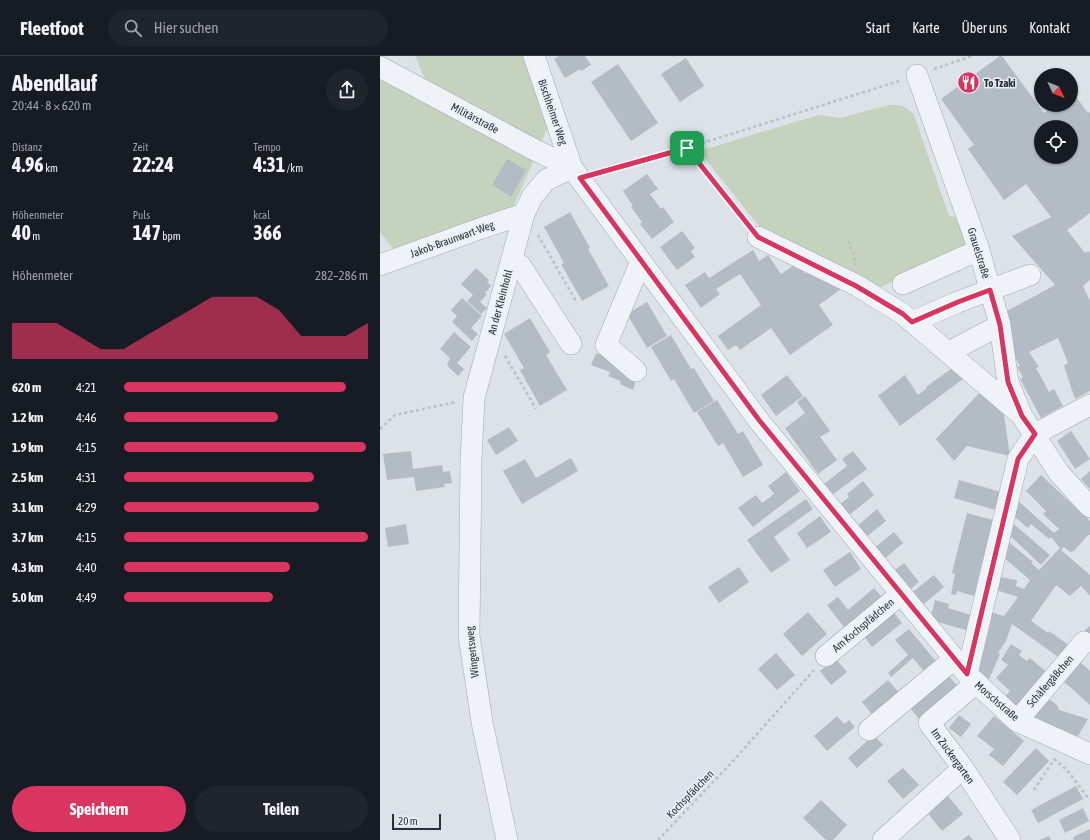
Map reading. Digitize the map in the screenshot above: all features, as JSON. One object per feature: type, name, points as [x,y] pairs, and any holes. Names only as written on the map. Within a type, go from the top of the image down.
[{"type":"street","name":"Bischheimer Weg","points":[[534,56],[576,173]]},
{"type":"street","name":"Militärstraße","points":[[380,67],[576,173]]},
{"type":"street","name":"Grauelstraße","points":[[917,75],[979,250],[1000,325],[1008,382],[1022,416],[1059,473],[1090,507]]},
{"type":"street","name":"An der Kleinhohl","points":[[471,460],[474,398],[524,214],[532,197],[546,180],[576,173]]},
{"type":"street","name":"Morschstraße","points":[[576,173],[759,420],[966,672],[1017,720],[1059,750],[1090,754]]},
{"type":"street","name":"Jakob-Braunwart-Weg","points":[[380,265],[524,214]]},
{"type":"street","points":[[758,237],[856,286],[903,314],[1022,416]]},
{"type":"street","points":[[903,284],[979,250]]},
{"type":"street","points":[[511,261],[520,265],[571,344]]},
{"type":"street","points":[[636,371],[606,345],[641,261]]},
{"type":"street","points":[[912,322],[958,302],[1030,276]]},
{"type":"street","points":[[948,352],[1000,325]]},
{"type":"street","points":[[870,730],[966,672],[1018,459],[1035,434],[1090,405]]},
{"type":"street","name":"Wingertsweg","points":[[471,460],[469,636],[482,722],[507,840]]},
{"type":"street","name":"Am Kochspfädchen","points":[[826,656],[901,594]]},
{"type":"street","name":"Schäfergäßchen","points":[[1017,720],[1084,642]]},
{"type":"street","name":"Im Zuckergarten","points":[[966,672],[929,723],[963,768],[1010,840]]},
{"type":"street","points":[[883,840],[963,768]]},
{"type":"path","points":[[576,173],[687,148],[972,56]]},
{"type":"path","points":[[687,148],[758,237]]},
{"type":"path","points":[[524,214],[532,224],[577,303]]},
{"type":"path","points":[[491,333],[536,409]]},
{"type":"path","points":[[380,429],[395,415],[474,398]]},
{"type":"path","name":"Kochspfädchen","points":[[658,840],[734,760],[826,656]]},
{"type":"path","points":[[1034,790],[1059,750]]},
{"type":"path","points":[[1059,750],[1068,770],[1090,799]]},
{"type":"green space","points":[[415,56],[529,56],[548,127],[512,210],[395,251],[380,232],[380,77],[425,79]]},
{"type":"green space","points":[[889,105],[903,107],[914,115],[949,216],[959,217],[968,245],[879,288],[763,231],[699,151],[818,115],[840,118]]},
{"type":"building","points":[[559,56],[585,56],[591,65],[581,71],[580,69],[565,78],[554,59]]},
{"type":"building","points":[[1000,56],[1002,56],[1034,99],[1034,112],[1078,112],[1078,100],[1088,113],[1090,112],[1090,213],[1067,230],[1085,253],[1089,251],[1090,253],[1090,280],[1083,286],[1090,301],[1090,391],[1075,399],[1064,366],[1068,363],[1058,338],[1029,352],[1039,367],[1036,368],[1049,392],[1054,389],[1063,406],[1041,418],[1020,379],[1023,377],[1017,367],[1020,366],[1016,359],[1007,311],[1055,285],[1012,236],[1051,217],[1026,184],[1004,200],[968,149],[974,145],[941,99]]},
{"type":"building","points":[[686,58],[704,86],[680,102],[661,74]]},
{"type":"building","points":[[618,64],[658,123],[631,141],[591,82]]},
{"type":"building","points":[[507,159],[526,170],[511,197],[492,185]]},
{"type":"building","points":[[647,174],[658,189],[650,194],[661,209],[663,207],[674,222],[652,239],[640,224],[642,222],[631,207],[633,206],[623,191]]},
{"type":"building","points":[[570,212],[590,248],[588,249],[609,286],[582,301],[561,264],[564,263],[544,227]]},
{"type":"building","points":[[682,231],[695,248],[691,251],[695,257],[677,270],[660,247]]},
{"type":"building","points":[[753,250],[759,261],[768,255],[781,274],[797,263],[805,274],[814,268],[845,286],[819,305],[833,325],[790,355],[771,328],[740,350],[736,345],[728,350],[718,336],[761,305],[740,274],[716,289],[720,294],[701,308],[685,285],[705,272],[709,278]]},
{"type":"building","points":[[476,268],[489,280],[487,282],[491,286],[485,293],[487,294],[480,302],[487,308],[481,314],[467,301],[473,295],[461,284]]},
{"type":"building","points":[[462,298],[482,316],[471,328],[478,334],[472,341],[452,322],[457,316],[451,310]]},
{"type":"building","points":[[647,302],[667,336],[647,348],[627,314]]},
{"type":"building","points":[[530,318],[550,352],[546,355],[567,390],[540,406],[520,370],[524,368],[504,334]]},
{"type":"building","points":[[454,332],[471,347],[457,363],[464,369],[458,376],[447,365],[450,358],[440,349]]},
{"type":"building","points":[[671,335],[691,369],[694,368],[714,401],[694,413],[674,379],[671,381],[651,347]]},
{"type":"building","points":[[596,353],[615,360],[637,377],[633,390],[620,384],[621,381],[608,376],[610,372],[591,365]]},
{"type":"building","points":[[955,366],[967,376],[900,426],[878,396],[905,375],[918,395],[927,388],[926,387]]},
{"type":"building","points":[[787,375],[803,396],[776,416],[761,395]]},
{"type":"building","points":[[983,389],[1003,408],[1010,456],[967,446],[954,461],[936,439]]},
{"type":"building","points":[[805,396],[830,431],[820,437],[837,460],[818,474],[785,428],[805,413],[797,402]]},
{"type":"building","points":[[717,400],[738,434],[743,431],[763,465],[743,477],[723,443],[718,446],[697,412]]},
{"type":"building","points":[[509,427],[518,441],[496,455],[487,440]]},
{"type":"building","points":[[1071,431],[1090,459],[1075,469],[1057,441]]},
{"type":"building","points":[[411,451],[413,469],[442,465],[443,472],[450,471],[452,483],[444,484],[445,487],[416,491],[414,477],[387,480],[383,454]]},
{"type":"building","points":[[853,451],[867,469],[832,495],[824,484],[847,466],[842,459]]},
{"type":"building","points":[[571,458],[578,471],[522,504],[503,471],[525,459],[536,478]]},
{"type":"building","points":[[1090,471],[1090,489],[1081,479]]},
{"type":"building","points":[[786,472],[800,491],[753,527],[738,508],[756,495],[762,503],[774,494],[768,486]]},
{"type":"building","points":[[1041,475],[1090,521],[1090,535],[1088,535],[1074,551],[1070,552],[1064,547],[1061,550],[1090,575],[1090,596],[1081,586],[1070,596],[1056,585],[1031,621],[1048,633],[1049,631],[1070,646],[1061,659],[1012,624],[1006,641],[998,653],[1000,654],[987,684],[972,671],[986,611],[1004,616],[1018,597],[993,589],[995,576],[1017,580],[1016,586],[1024,589],[1030,580],[1002,556],[1005,539],[1033,562],[1032,564],[1039,570],[1060,548],[1051,537],[1049,539],[1031,524],[1028,528],[1011,514],[1015,498],[1054,533],[1059,529],[1043,514],[1046,511],[1026,491]]},
{"type":"building","points":[[959,480],[1001,492],[996,510],[954,498]]},
{"type":"building","points":[[863,481],[874,495],[848,516],[839,505],[849,497],[847,494]]},
{"type":"building","points":[[806,499],[813,509],[774,537],[790,560],[771,573],[747,540]]},
{"type":"building","points":[[877,509],[886,521],[865,538],[856,527]]},
{"type":"building","points":[[967,513],[993,520],[974,596],[957,591],[956,595],[951,594],[955,574],[952,573]]},
{"type":"building","points":[[820,516],[831,532],[807,548],[797,533]]},
{"type":"building","points":[[1009,520],[1050,555],[1041,565],[1006,532]]},
{"type":"building","points":[[406,524],[409,544],[388,547],[385,528]]},
{"type":"building","points":[[894,532],[903,543],[882,561],[873,549]]},
{"type":"building","points":[[850,552],[861,569],[835,587],[823,570]]},
{"type":"building","points":[[904,563],[919,582],[907,592],[891,573]]},
{"type":"building","points":[[739,567],[749,582],[719,603],[708,587]]},
{"type":"building","points":[[934,575],[944,587],[919,608],[909,595]]},
{"type":"building","points":[[874,588],[885,601],[847,631],[827,605],[838,597],[848,610]]},
{"type":"building","points":[[935,600],[949,604],[948,608],[971,615],[966,630],[930,620]]},
{"type":"building","points":[[892,610],[902,623],[872,647],[862,634]]},
{"type":"building","points":[[808,612],[827,634],[802,656],[783,634]]},
{"type":"building","points":[[1090,626],[1090,635],[1084,631]]},
{"type":"building","points":[[909,629],[939,665],[927,675],[913,658],[891,677],[888,673],[908,655],[895,640]]},
{"type":"building","points":[[1011,644],[1022,651],[1019,655],[1027,661],[1030,658],[1050,675],[1017,712],[1003,699],[1010,691],[996,678],[1008,665],[1001,660]]},
{"type":"building","points":[[776,653],[795,675],[777,690],[758,669]]},
{"type":"building","points":[[836,659],[847,672],[831,685],[820,671]]},
{"type":"building","points":[[1078,660],[1090,671],[1090,705],[1061,679]]},
{"type":"building","points":[[948,675],[959,688],[920,720],[910,708]]},
{"type":"building","points":[[888,680],[902,696],[876,719],[862,702]]},
{"type":"building","points":[[1045,696],[1057,705],[1059,710],[1088,719],[1077,738],[1025,720]]},
{"type":"building","points":[[959,715],[971,724],[961,737],[949,728]]},
{"type":"building","points":[[837,716],[844,724],[849,720],[855,727],[827,751],[814,736]]},
{"type":"building","points":[[994,716],[1024,741],[1003,766],[989,755],[994,749],[977,736]]},
{"type":"building","points":[[874,735],[883,745],[857,768],[848,758]]},
{"type":"building","points":[[1036,748],[1049,761],[1017,795],[1003,782]]},
{"type":"building","points":[[903,768],[919,785],[903,799],[887,781]]},
{"type":"building","points":[[1076,786],[1083,799],[1038,823],[1031,810]]},
{"type":"building","points":[[946,794],[963,814],[942,831],[926,811]]},
{"type":"building","points":[[821,800],[847,825],[833,840],[826,840],[803,818]]},
{"type":"building","points":[[1083,808],[1089,821],[1065,833],[1059,820]]},
{"type":"building","points":[[1090,829],[1090,840],[1074,840],[1073,837]]},
{"type":"building","points":[[969,835],[973,840],[962,840]]},
{"type":"building","points":[[1049,836],[1051,840],[1039,840]]},
{"type":"place","name":"To Tzaki","points":[[969,83]]},
{"type":"route","points":[[687,148],[758,237],[856,286],[903,314],[912,322],[990,290],[1000,325],[1008,382],[1022,416],[1035,434],[1018,459],[967,674],[759,420],[580,178],[687,148]]}]
